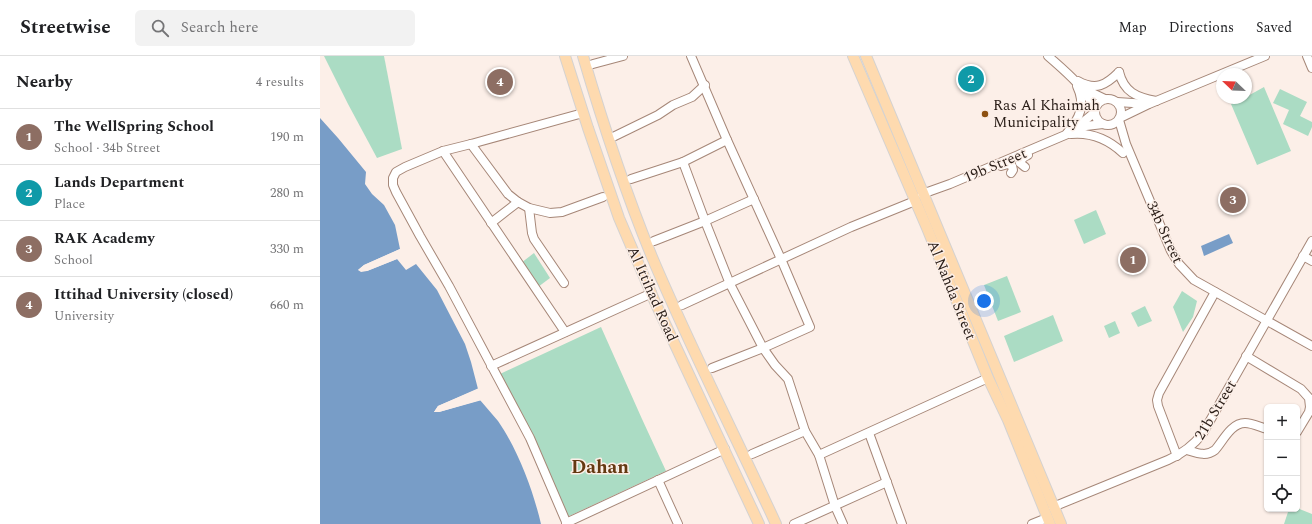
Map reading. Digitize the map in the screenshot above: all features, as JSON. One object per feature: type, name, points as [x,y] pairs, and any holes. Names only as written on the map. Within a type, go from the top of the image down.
[{"type":"main road","name":"Al Ittihad Road","points":[[565,56],[619,218],[758,523]]},
{"type":"main road","name":"Al Ittihad Road","points":[[583,56],[622,179],[652,256],[679,318],[776,524]]},
{"type":"main road","name":"Al Nahda Street","points":[[853,56],[864,83],[950,258],[1061,524]]},
{"type":"main road","name":"Al Nahda Street","points":[[866,56],[988,378],[1008,420],[1048,521]]},
{"type":"main road","points":[[864,83],[870,81],[880,90]]},
{"type":"main road","points":[[1008,420],[1018,443],[1022,444],[1025,440]]},
{"type":"street","points":[[593,64],[622,56]]},
{"type":"street","points":[[691,56],[810,326],[763,348],[712,368]]},
{"type":"street","points":[[1048,56],[1088,95],[1097,120],[1104,125],[1111,125],[1152,102],[1265,56]]},
{"type":"street","points":[[1307,56],[1312,68]]},
{"type":"street","points":[[1072,78],[1088,86],[1097,87],[1105,84],[1119,72],[1125,87],[1138,96],[1152,102]]},
{"type":"street","points":[[1067,134],[1079,117],[1081,109],[1080,93],[1072,78]]},
{"type":"street","points":[[615,136],[658,115],[673,105],[692,97],[705,85]]},
{"type":"street","points":[[1082,88],[1105,99],[1112,99],[1117,102],[1152,102]]},
{"type":"street","points":[[1095,111],[1098,103],[1105,99]]},
{"type":"street","points":[[1117,102],[1122,111],[1120,119]]},
{"type":"street","name":"19b Street","points":[[1067,134],[1095,111]]},
{"type":"street","points":[[583,113],[443,151],[396,172],[392,178],[393,185],[530,438],[567,523],[725,449]]},
{"type":"street","name":"34b Street","points":[[1120,119],[1126,144],[1171,251],[1179,264],[1194,280],[1312,346]]},
{"type":"street","name":"19b Street","points":[[682,305],[919,197],[1086,126],[1104,125]]},
{"type":"street","name":"34b Street","points":[[1104,125],[1116,133],[1126,144]]},
{"type":"street","points":[[1067,134],[1084,134],[1100,137],[1115,145],[1123,153]]},
{"type":"street","points":[[631,179],[684,162],[727,140]]},
{"type":"street","points":[[1025,167],[1020,163],[1023,157],[1047,146],[1054,140]]},
{"type":"street","points":[[471,144],[508,194],[529,208],[550,213],[562,212],[603,197]]},
{"type":"street","points":[[443,151],[565,332]]},
{"type":"street","points":[[684,162],[730,284],[763,348],[775,365],[788,379],[805,431],[819,456],[835,506],[843,524]]},
{"type":"street","points":[[950,184],[956,185],[1005,164],[1012,166],[1013,170],[1011,173]]},
{"type":"street","points":[[654,241],[705,221],[754,199]]},
{"type":"street","points":[[491,223],[518,202]]},
{"type":"street","points":[[529,208],[534,240],[564,283]]},
{"type":"street","name":"21b Street","points":[[1053,507],[1176,456],[1192,446],[1203,434],[1266,320],[1312,241]]},
{"type":"street","points":[[1303,256],[1312,261]]},
{"type":"street","points":[[1176,456],[1157,400],[1215,292]]},
{"type":"street","points":[[491,366],[652,293]]},
{"type":"street","points":[[1246,356],[1301,389],[1309,398],[1309,412],[1300,427]]},
{"type":"street","points":[[819,456],[988,378]]},
{"type":"street","points":[[1187,450],[1204,455],[1211,453],[1238,424],[1249,423],[1264,428]]},
{"type":"street","points":[[752,454],[805,431]]},
{"type":"street","points":[[869,433],[902,524]]},
{"type":"street","points":[[658,480],[678,524]]},
{"type":"street","points":[[794,524],[887,482]]},
{"type":"street","points":[[1032,524],[1048,521]]},
{"type":"green space","points":[[324,56],[384,56],[402,149],[377,158]]},
{"type":"green space","points":[[1264,87],[1291,151],[1257,165],[1231,104],[1252,104],[1252,94]]},
{"type":"green space","points":[[1280,89],[1307,102],[1300,116],[1312,122],[1312,127],[1308,136],[1283,124],[1289,110],[1273,103]]},
{"type":"green space","points":[[1096,210],[1106,234],[1084,244],[1074,220]]},
{"type":"green space","points":[[534,253],[550,278],[538,287],[521,263]]},
{"type":"green space","points":[[1007,276],[1021,312],[998,321],[984,285]]},
{"type":"green space","points":[[1182,291],[1197,301],[1193,317],[1183,332],[1173,307]]},
{"type":"green space","points":[[1145,306],[1152,321],[1138,327],[1131,313]]},
{"type":"green space","points":[[1053,315],[1063,341],[1014,362],[1004,336]]},
{"type":"green space","points":[[1115,321],[1120,333],[1109,338],[1104,326]]},
{"type":"green space","points":[[601,327],[666,471],[565,518],[500,374]]},
{"type":"green space","points":[[1300,509],[1312,514],[1312,524],[1284,524],[1288,512],[1300,512]]},
{"type":"water","points":[[320,118],[366,172],[365,184],[372,194],[384,205],[395,225],[400,249],[364,265],[358,270],[367,271],[397,259],[406,270],[416,264],[437,290],[465,344],[478,389],[438,406],[434,412],[439,412],[480,400],[498,421],[518,457],[534,498],[541,524],[320,524]]},
{"type":"water","points":[[1229,234],[1233,243],[1204,256],[1201,246]]},
{"type":"pier","points":[[400,249],[401,251],[361,270],[367,270],[397,257],[399,258],[397,259],[367,271],[361,272],[358,270],[364,265]]},
{"type":"pier","points":[[479,388],[479,391],[439,408],[438,410],[480,398],[482,400],[439,412],[434,412],[438,406]]},
{"type":"place","name":"Lands Department","points":[[971,79]]},
{"type":"place","name":"Ittihad University (closed)","points":[[500,82]]},
{"type":"place","name":"Ras Al Khaimah Municipality","points":[[985,114]]},
{"type":"place","name":"RAK Academy","points":[[1233,200]]},
{"type":"place","name":"The WellSpring School","points":[[1133,260]]},
{"type":"district","name":"Dahan","points":[[600,466]]}]
